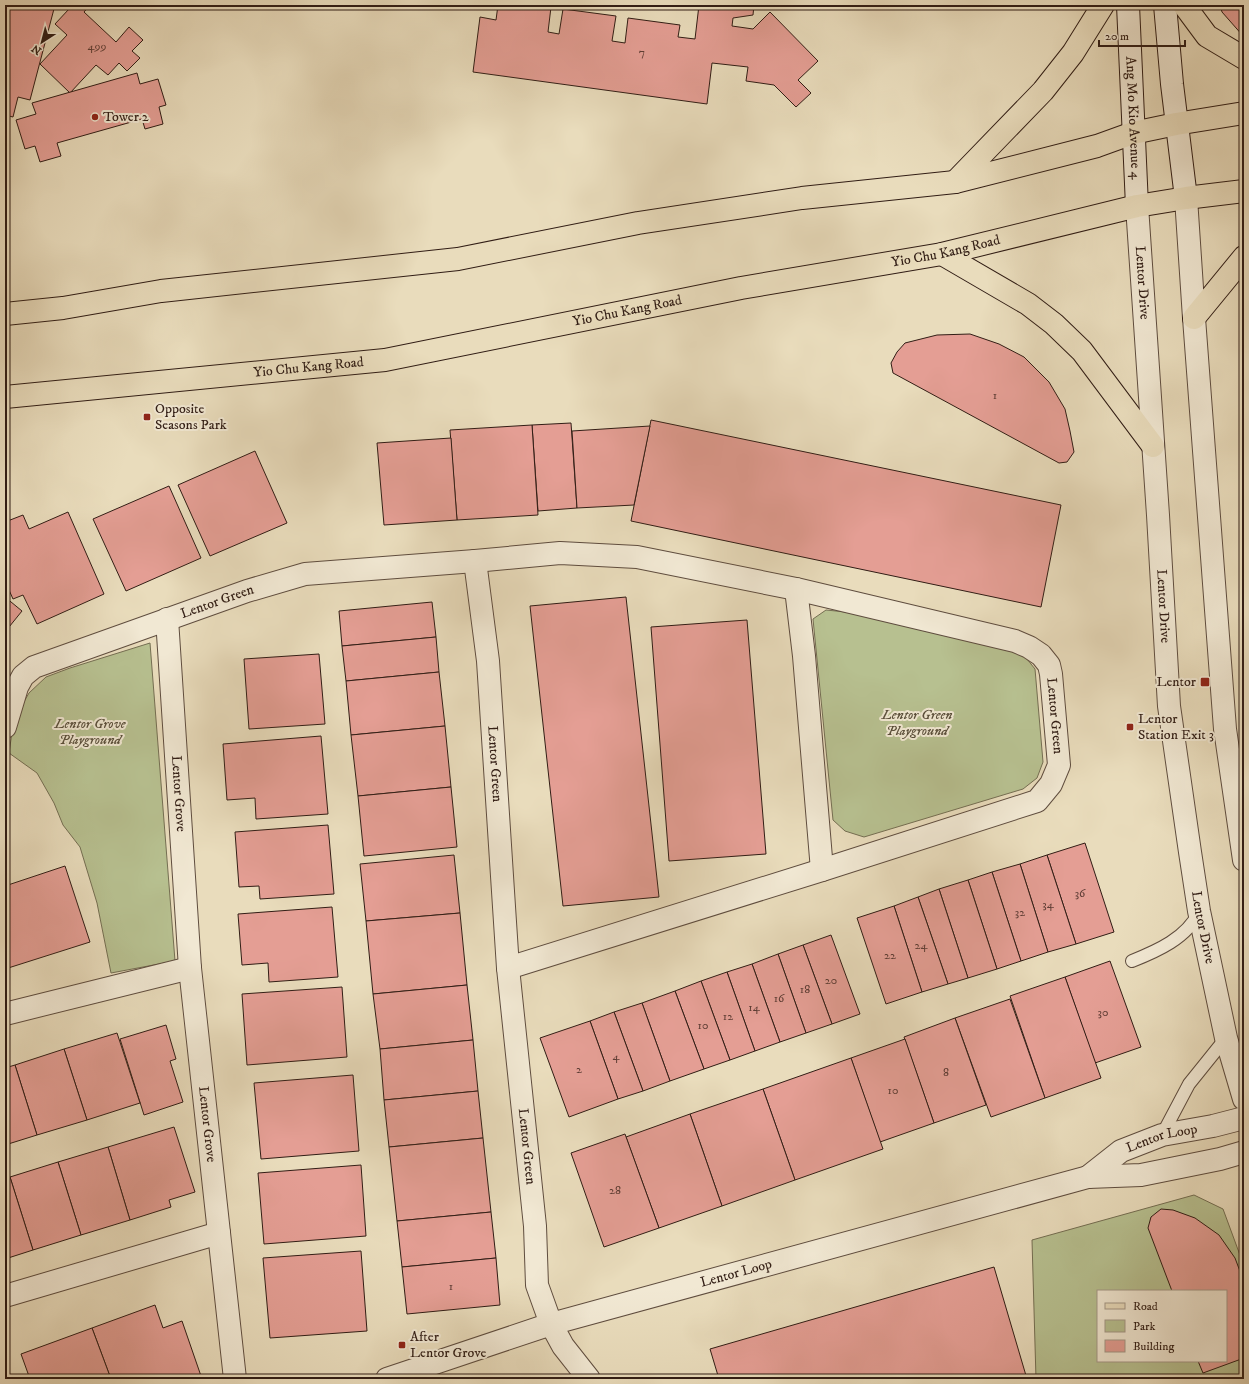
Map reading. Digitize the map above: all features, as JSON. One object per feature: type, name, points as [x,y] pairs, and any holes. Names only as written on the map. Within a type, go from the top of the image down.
[{"type":"main road","points":[[955,182],[1043,91],[1073,53],[1103,5]]},
{"type":"main road","points":[[1184,5],[1207,36],[1244,58]]},
{"type":"main road","points":[[5,314],[63,308],[161,291],[458,259],[638,223],[802,198],[955,182],[1096,146],[1133,134],[1176,124],[1244,113]]},
{"type":"main road","name":"Yio Chu Kang Road","points":[[5,397],[385,360],[741,288],[942,254],[1137,206],[1244,191]]},
{"type":"main road","points":[[942,254],[1028,304],[1054,324],[1082,351],[1153,446]]},
{"type":"main road","points":[[1194,318],[1244,257]]},
{"type":"street","name":"Ang Mo Kio Avenue 4","points":[[1128,5],[1137,206]]},
{"type":"street","points":[[1165,5],[1176,124],[1186,198],[1225,729],[1244,860]]},
{"type":"street","name":"Lentor Drive","points":[[1137,206],[1169,706],[1200,911],[1226,1038]]},
{"type":"street","name":"Lentor Green","points":[[5,726],[17,687],[23,676],[34,667],[247,591],[305,574],[560,553],[637,557],[796,589],[1015,641],[1029,647],[1041,655],[1048,665],[1053,690],[1059,765],[1051,784],[1037,801],[508,968]]},
{"type":"street","name":"Lentor Green","points":[[475,561],[488,661],[508,968],[535,1226],[537,1285],[552,1324],[563,1346],[589,1379]]},
{"type":"street","points":[[796,589],[804,656],[822,870]]},
{"type":"street","name":"Lentor Grove","points":[[167,619],[190,968],[235,1379]]},
{"type":"street","points":[[5,1014],[190,968]]},
{"type":"street","points":[[1226,1038],[1244,1099]]},
{"type":"street","name":"Lentor Loop","points":[[1088,1177],[1121,1151],[1162,1135],[1213,1126],[1244,1118]]},
{"type":"street","name":"Lentor Loop","points":[[387,1379],[552,1324],[1088,1177],[1140,1175],[1220,1159],[1244,1152]]},
{"type":"street","points":[[5,1296],[218,1233]]},
{"type":"lane","points":[[1132,962],[1153,952],[1174,939],[1193,923],[1200,911]]},
{"type":"lane","points":[[1162,1135],[1189,1084],[1226,1038]]},
{"type":"green space","name":"Lentor Green Playground","points":[[826,610],[846,612],[1011,648],[1023,654],[1035,669],[1043,762],[1037,778],[1023,789],[864,837],[845,831],[833,820],[813,619]]},
{"type":"green space","name":"Lentor Grove Playground","points":[[150,643],[175,961],[111,973],[97,903],[80,847],[63,825],[54,803],[37,773],[9,753],[14,719],[29,693],[46,677]]},
{"type":"green space","points":[[1194,1195],[1223,1209],[1244,1266],[1244,1379],[1036,1379],[1032,1240]]},
{"type":"building","points":[[8,5],[55,5],[30,100],[18,97],[13,117],[5,115],[5,16]]},
{"type":"building","name":"Tower 2","points":[[64,5],[90,5],[84,12],[116,42],[129,27],[143,40],[132,51],[140,58],[127,71],[119,63],[108,75],[96,65],[70,93],[40,64],[67,35],[55,24],[69,9]]},
{"type":"building","points":[[498,5],[534,5],[551,7],[548,32],[559,34],[563,9],[616,16],[612,41],[625,43],[628,18],[680,25],[678,37],[695,39],[699,5],[754,5],[753,15],[733,18],[732,26],[753,29],[770,12],[818,61],[798,80],[811,93],[796,107],[774,85],[746,81],[748,67],[712,63],[707,104],[473,72],[480,17],[496,20]]},
{"type":"building","points":[[1220,5],[1244,5],[1244,37],[1222,12]]},
{"type":"building","name":"Tower 2","points":[[137,73],[140,84],[158,79],[166,105],[159,107],[163,124],[145,129],[142,119],[57,143],[61,156],[40,162],[35,146],[25,149],[16,120],[36,114],[32,103]]},
{"type":"building","points":[[970,334],[999,344],[1024,357],[1049,382],[1065,409],[1070,431],[1074,452],[1067,462],[1059,463],[893,373],[891,363],[897,352],[905,343],[937,335]]},
{"type":"building","points":[[651,420],[1061,505],[1041,607],[631,521]]},
{"type":"building","points":[[571,423],[577,508],[538,511],[532,425]]},
{"type":"building","points":[[532,425],[538,515],[457,520],[450,430]]},
{"type":"building","points":[[650,426],[634,505],[577,508],[572,431]]},
{"type":"building","points":[[451,438],[457,520],[384,525],[377,443]]},
{"type":"building","points":[[255,451],[287,523],[210,556],[178,485]]},
{"type":"building","points":[[169,486],[201,558],[126,591],[93,519]]},
{"type":"building","points":[[68,512],[104,594],[37,624],[23,595],[13,599],[5,581],[5,522],[23,515],[29,529]]},
{"type":"building","points":[[5,597],[22,611],[5,632]]},
{"type":"building","points":[[626,597],[659,897],[563,906],[530,606]]},
{"type":"building","points":[[432,602],[436,637],[342,646],[339,611]]},
{"type":"building","points":[[747,620],[766,854],[669,861],[651,627]]},
{"type":"building","points":[[436,637],[439,672],[346,681],[342,646]]},
{"type":"building","points":[[319,654],[325,724],[249,729],[244,659]]},
{"type":"building","points":[[439,672],[445,726],[351,735],[346,681]]},
{"type":"building","points":[[445,726],[451,787],[358,796],[351,735]]},
{"type":"building","points":[[321,736],[328,814],[256,819],[255,798],[227,800],[223,744]]},
{"type":"building","points":[[451,787],[457,847],[364,856],[358,796]]},
{"type":"building","points":[[328,825],[334,894],[260,899],[259,886],[239,887],[235,832]]},
{"type":"building","points":[[1085,843],[1114,932],[1076,944],[1047,855]]},
{"type":"building","points":[[454,855],[460,913],[366,921],[360,864]]},
{"type":"building","points":[[1047,855],[1076,944],[1048,952],[1020,864]]},
{"type":"building","points":[[1020,864],[1048,952],[1021,961],[992,872]]},
{"type":"building","points":[[65,866],[90,942],[5,969],[5,886]]},
{"type":"building","points":[[992,872],[1021,961],[997,969],[968,880]]},
{"type":"building","points":[[968,880],[997,969],[968,978],[939,889]]},
{"type":"building","points":[[939,889],[968,978],[948,984],[918,897]]},
{"type":"building","points":[[918,897],[948,984],[922,992],[894,906]]},
{"type":"building","points":[[894,906],[922,992],[886,1004],[857,918]]},
{"type":"building","points":[[332,907],[338,977],[269,982],[268,963],[242,965],[238,914]]},
{"type":"building","points":[[460,913],[467,985],[373,994],[366,921]]},
{"type":"building","points":[[831,935],[860,1014],[832,1024],[803,945]]},
{"type":"building","points":[[803,945],[832,1024],[806,1033],[778,954]]},
{"type":"building","points":[[778,954],[806,1033],[780,1042],[752,964]]},
{"type":"building","points":[[1110,961],[1141,1047],[1095,1063],[1065,977]]},
{"type":"building","points":[[752,964],[780,1042],[755,1051],[727,972]]},
{"type":"building","points":[[727,972],[755,1051],[730,1060],[701,981]]},
{"type":"building","points":[[1065,977],[1101,1078],[1045,1098],[1010,996]]},
{"type":"building","points":[[701,981],[730,1060],[704,1069],[675,991]]},
{"type":"building","points":[[467,985],[473,1040],[380,1049],[373,994]]},
{"type":"building","points":[[342,987],[347,1057],[247,1065],[242,994]]},
{"type":"building","points":[[675,991],[704,1069],[670,1081],[642,1003]]},
{"type":"building","points":[[1010,999],[1045,1098],[991,1117],[955,1018]]},
{"type":"building","points":[[642,1003],[670,1081],[643,1091],[614,1012]]},
{"type":"building","points":[[614,1012],[643,1091],[618,1099],[590,1021]]},
{"type":"building","points":[[955,1018],[986,1105],[934,1123],[904,1037]]},
{"type":"building","points":[[590,1021],[618,1099],[569,1117],[540,1038]]},
{"type":"building","points":[[166,1025],[176,1059],[170,1061],[183,1102],[144,1115],[120,1039]]},
{"type":"building","points":[[117,1033],[140,1103],[87,1120],[64,1049]]},
{"type":"building","points":[[905,1039],[934,1123],[880,1142],[851,1058]]},
{"type":"building","points":[[473,1040],[478,1091],[384,1100],[380,1049]]},
{"type":"building","points":[[64,1049],[87,1120],[37,1135],[15,1065]]},
{"type":"building","points":[[851,1058],[883,1149],[795,1180],[763,1089]]},
{"type":"building","points":[[15,1065],[37,1135],[5,1145],[5,1068]]},
{"type":"building","points":[[353,1075],[359,1151],[261,1159],[254,1083]]},
{"type":"building","points":[[763,1089],[795,1180],[722,1206],[690,1114]]},
{"type":"building","points":[[478,1091],[483,1138],[389,1147],[384,1100]]},
{"type":"building","points":[[690,1114],[722,1206],[659,1228],[626,1137]]},
{"type":"building","points":[[174,1127],[195,1192],[169,1200],[171,1207],[130,1220],[108,1147]]},
{"type":"building","points":[[625,1134],[659,1228],[604,1247],[571,1153]]},
{"type":"building","points":[[483,1138],[491,1212],[397,1221],[389,1147]]},
{"type":"building","points":[[108,1147],[130,1220],[81,1235],[58,1162]]},
{"type":"building","points":[[58,1162],[81,1235],[33,1250],[10,1177]]},
{"type":"building","points":[[361,1165],[366,1236],[264,1244],[258,1173]]},
{"type":"building","points":[[10,1177],[33,1250],[5,1259],[5,1179]]},
{"type":"building","points":[[1161,1209],[1173,1210],[1195,1218],[1219,1235],[1235,1258],[1244,1282],[1244,1358],[1203,1373],[1198,1362],[1227,1362],[1227,1290],[1172,1290],[1148,1228],[1151,1217]]},
{"type":"building","points":[[491,1212],[496,1258],[402,1267],[397,1221]]},
{"type":"building","points":[[361,1251],[367,1331],[270,1338],[263,1258]]},
{"type":"building","points":[[496,1258],[500,1305],[407,1314],[402,1267]]},
{"type":"building","points":[[994,1267],[1027,1379],[719,1379],[710,1349]]},
{"type":"building","points":[[155,1305],[163,1328],[182,1321],[201,1376],[192,1379],[111,1379],[92,1328]]},
{"type":"building","points":[[92,1328],[111,1379],[30,1379],[21,1354]]},
{"type":"place","name":"Tower 2","points":[[95,117]]},
{"type":"place","name":"Opposite Seasons Park","points":[[147,417]]},
{"type":"place","name":"Lentor","points":[[1205,682]]},
{"type":"place","name":"Lentor Station Exit 3","points":[[1130,727]]},
{"type":"place","name":"After Lentor Grove","points":[[402,1345]]}]
